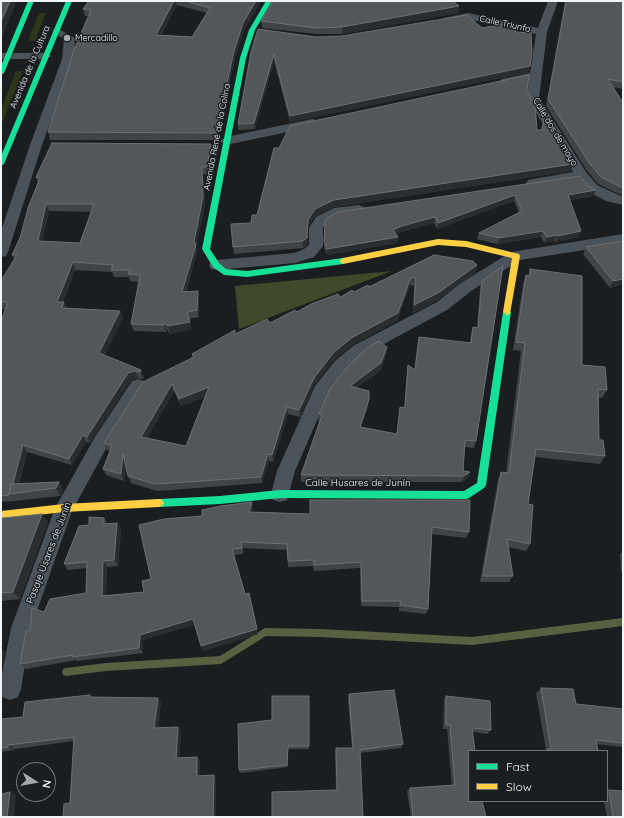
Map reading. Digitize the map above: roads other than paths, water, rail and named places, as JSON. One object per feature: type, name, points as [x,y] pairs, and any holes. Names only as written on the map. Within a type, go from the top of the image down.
[{"type":"main road","points":[[1,73],[5,56],[31,1]]},
{"type":"main road","name":"Avenida de la Cultura","points":[[1,164],[69,1]]},
{"type":"main road","name":"Avenida René de la Colina","points":[[271,2],[252,30],[243,58],[223,145],[206,249],[216,264],[224,272],[260,273],[347,261],[438,242],[466,244],[516,256]]},
{"type":"main road","name":"Calle Husares de Junín","points":[[1,515],[64,508],[220,500],[280,494],[466,495],[481,485],[516,256]]},
{"type":"street","name":"Calle dos de mayo","points":[[552,1],[542,32],[534,75],[533,98],[580,175],[592,188],[611,198],[623,201]]},
{"type":"street","name":"Calle Triunfo","points":[[438,22],[468,16],[542,32]]},
{"type":"street","points":[[252,30],[266,32]]},
{"type":"street","points":[[1,252],[36,145],[68,59],[70,38],[57,31]]},
{"type":"street","points":[[5,56],[46,56]]},
{"type":"street","points":[[496,84],[534,75]]},
{"type":"street","points":[[223,145],[326,120]]},
{"type":"street","points":[[36,145],[52,145]]},
{"type":"street","points":[[522,185],[580,175]]},
{"type":"street","points":[[216,264],[295,258],[309,253],[316,246],[316,228],[321,220],[334,214],[372,208]]},
{"type":"street","points":[[280,494],[286,471],[321,391],[341,366],[359,350],[442,306],[466,287],[516,256],[623,239]]},
{"type":"street","name":"Pasaje Usares de Junín","points":[[10,689],[21,628],[64,508],[101,442],[138,386]]},
{"type":"waterway","points":[[66,672],[106,667],[221,660],[265,632],[320,633],[472,641],[623,622]]},
{"type":"place","name":"Mercadillo","points":[[67,38]]}]
